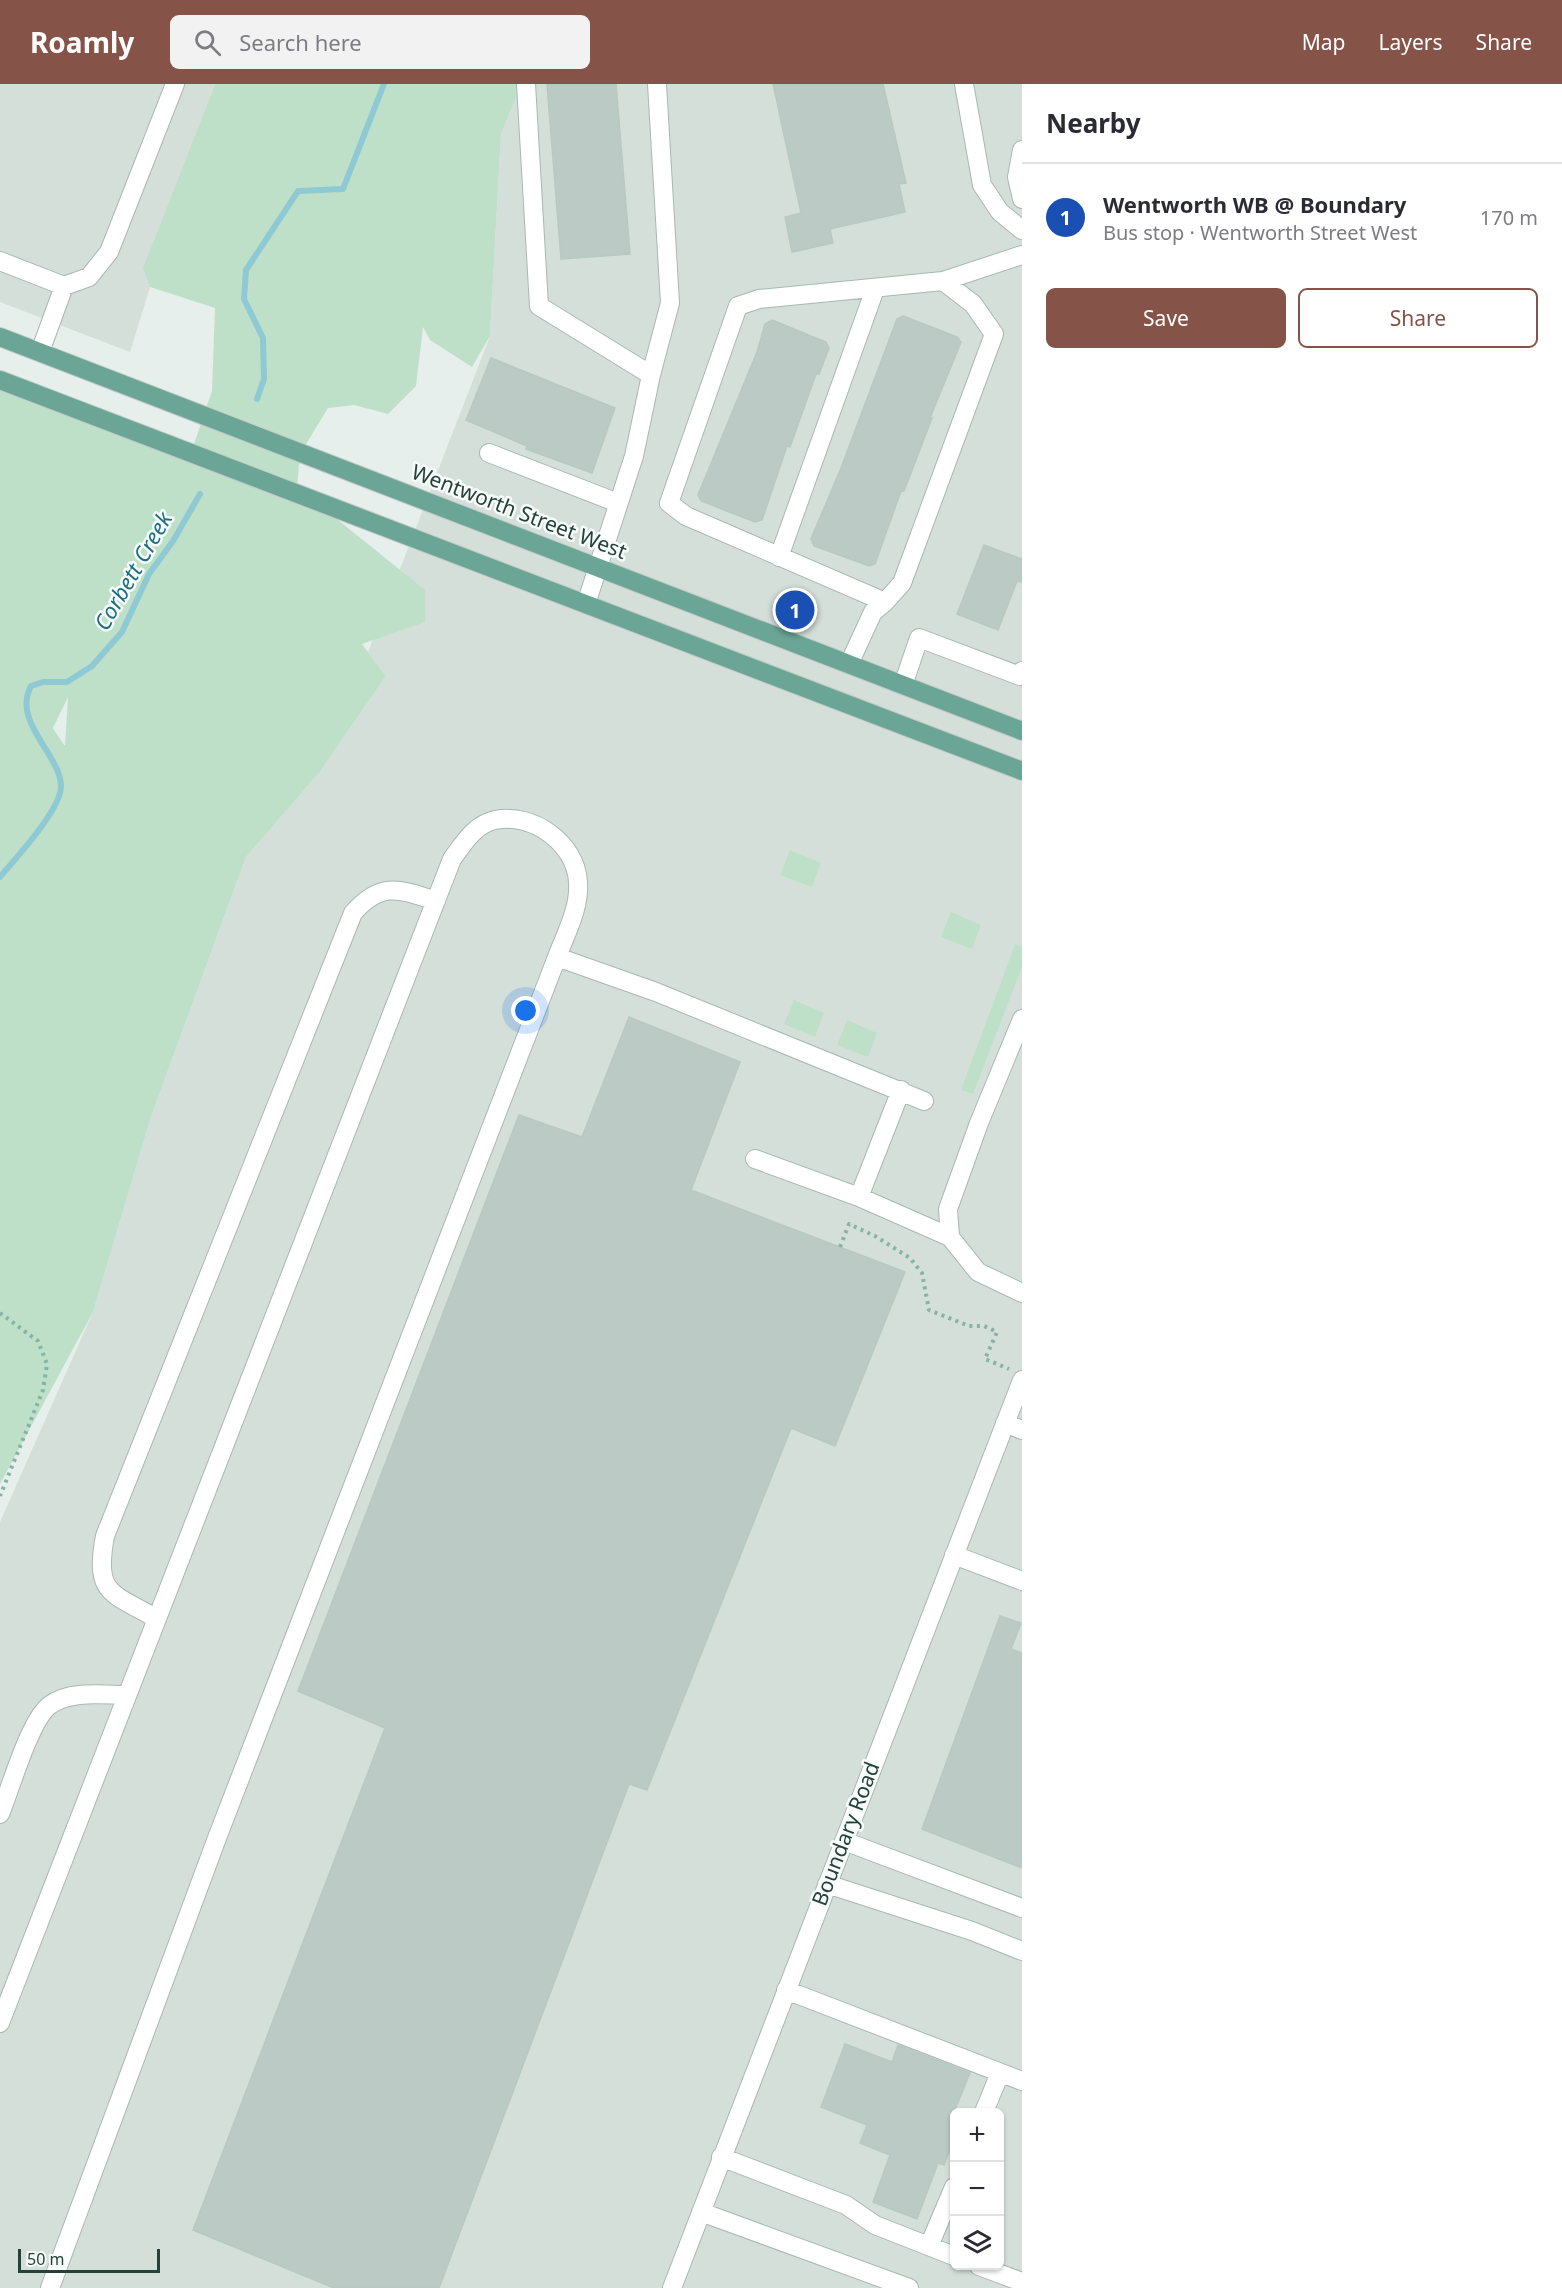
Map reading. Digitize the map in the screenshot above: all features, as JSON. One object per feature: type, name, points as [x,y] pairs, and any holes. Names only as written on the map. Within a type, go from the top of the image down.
[{"type":"main road","name":"Wentworth Street West","points":[[0,337],[1022,732]]},
{"type":"main road","points":[[0,380],[1022,771]]},
{"type":"street","points":[[0,261],[64,286],[89,277],[109,252],[175,84]]},
{"type":"street","points":[[526,84],[539,306],[651,375]]},
{"type":"street","points":[[586,604],[634,456],[651,375],[670,303],[657,84]]},
{"type":"street","points":[[964,84],[982,185],[1000,212],[1022,230]]},
{"type":"street","points":[[1022,150],[1017,177],[1022,199]]},
{"type":"street","points":[[885,602],[686,516],[669,503],[738,306],[759,299],[943,281],[1022,255]]},
{"type":"street","points":[[849,664],[873,612],[902,583],[993,334],[973,304],[943,281]]},
{"type":"street","points":[[40,352],[64,286]]},
{"type":"street","points":[[779,557],[875,288]]},
{"type":"street","points":[[489,453],[618,503]]},
{"type":"street","points":[[903,685],[919,638],[1020,676],[1022,670]]},
{"type":"street","points":[[0,2023],[452,860],[470,834],[494,820],[522,820],[545,829],[568,853],[578,880],[575,910],[217,1838],[50,2288]]},
{"type":"street","points":[[157,1619],[112,1592],[102,1580],[99,1564],[105,1536],[353,913],[366,899],[387,889],[406,891],[436,901]]},
{"type":"street","points":[[557,957],[656,992],[924,1101]]},
{"type":"street","points":[[950,1237],[948,1209],[979,1123],[1022,1019]]},
{"type":"street","points":[[859,1197],[901,1090]]},
{"type":"street","points":[[755,1159],[859,1197],[950,1237],[978,1272],[1022,1293]]},
{"type":"street","name":"Boundary Road","points":[[672,2288],[954,1555],[1013,1426],[1016,1375]]},
{"type":"street","points":[[954,1555],[1022,1581]]},
{"type":"street","points":[[0,1814],[37,1719],[50,1704],[79,1695],[127,1695]]},
{"type":"street","points":[[844,1841],[1022,1908]]},
{"type":"street","points":[[826,1884],[972,1931],[1022,1951]]},
{"type":"street","points":[[786,1990],[1022,2081]]},
{"type":"street","points":[[986,2108],[1000,2073]]},
{"type":"street","points":[[721,2157],[846,2205],[875,2225],[950,2254]]},
{"type":"street","points":[[929,2246],[950,2196]]},
{"type":"street","points":[[701,2212],[909,2288]]},
{"type":"street","points":[[992,2270],[1022,2282]]},
{"type":"path","points":[[840,1247],[849,1224],[905,1253],[922,1273],[929,1310],[969,1326],[984,1326],[997,1332],[985,1359],[1016,1375]]},
{"type":"path","points":[[0,1313],[38,1341],[47,1364],[43,1390],[0,1496]]},
{"type":"shaded area","points":[[0,84],[215,84],[153,243],[150,287],[130,352],[0,302]]},
{"type":"shaded area","points":[[522,84],[1022,84],[1022,2288],[0,2288],[0,1522],[93,1312],[151,1117],[246,857],[319,773],[386,676],[368,652],[490,336],[501,134]]},
{"type":"green space","points":[[215,84],[522,84],[501,134],[490,336],[472,367],[430,340],[423,327],[416,386],[388,414],[354,405],[328,408],[300,454],[297,487],[425,590],[425,622],[362,644],[386,676],[319,773],[246,857],[151,1117],[93,1312],[0,1484],[0,380],[191,453],[212,391],[215,308],[150,287],[143,268]],"holes":[[[68,697],[65,745],[53,728]]]},
{"type":"green space","points":[[790,850],[821,863],[812,887],[780,875]]},
{"type":"green space","points":[[951,912],[981,925],[972,949],[941,937]]},
{"type":"green space","points":[[1015,944],[1022,947],[1022,967],[973,1094],[961,1090]]},
{"type":"green space","points":[[794,1000],[824,1013],[815,1037],[784,1024]]},
{"type":"green space","points":[[847,1020],[877,1033],[868,1057],[837,1045]]},
{"type":"building","points":[[547,84],[616,84],[630,254],[561,259]]},
{"type":"building","points":[[773,84],[883,84],[906,183],[899,184],[905,212],[830,229],[833,243],[792,252],[785,217],[801,213]]},
{"type":"building","points":[[903,316],[957,337],[961,342],[904,491],[901,491],[875,564],[869,566],[814,546],[811,539],[841,468],[897,319]]},
{"type":"building","points":[[772,320],[826,342],[829,348],[819,374],[816,374],[790,447],[787,446],[762,520],[755,522],[701,501],[698,495],[757,352],[765,324]]},
{"type":"building","points":[[491,358],[615,408],[592,473],[526,449],[527,446],[466,420]]},
{"type":"building","points":[[984,545],[1022,559],[1022,582],[1017,581],[998,630],[957,614]]},
{"type":"building","points":[[629,1017],[740,1062],[691,1190],[905,1272],[835,1446],[791,1428],[647,1790],[629,1784],[439,2288],[334,2288],[193,2230],[385,1728],[298,1691],[519,1115],[582,1137]]},
{"type":"building","points":[[1000,1616],[1021,1623],[1011,1649],[1022,1653],[1022,1868],[922,1829]]},
{"type":"building","points":[[845,2044],[892,2062],[898,2045],[970,2073],[956,2108],[950,2108],[950,2149],[944,2165],[938,2163],[917,2219],[873,2202],[890,2155],[860,2143],[867,2125],[821,2107]]},
{"type":"waterway","name":"Corbett Creek","points":[[257,399],[264,379],[263,338],[244,299],[246,270],[298,191],[343,189],[384,84]]},
{"type":"waterway","name":"Corbett Creek","points":[[0,877],[50,814],[60,793],[60,781],[56,768],[28,715],[27,700],[31,686],[43,682],[67,682],[92,666],[122,632],[149,574],[173,541],[200,494]]},
{"type":"place","name":"Wentworth WB @ Boundary","points":[[795,610]]}]
